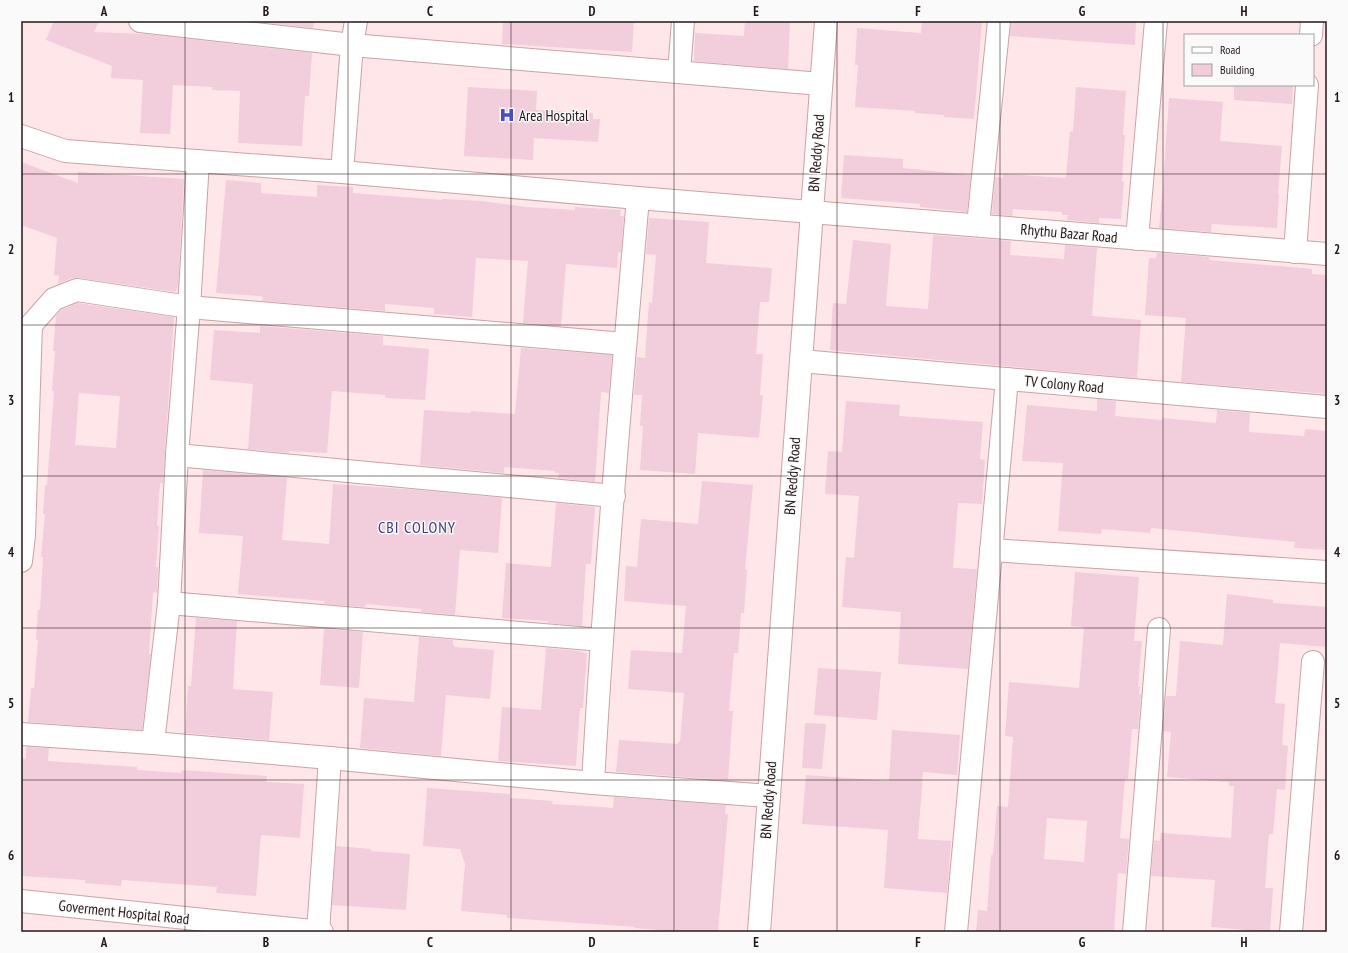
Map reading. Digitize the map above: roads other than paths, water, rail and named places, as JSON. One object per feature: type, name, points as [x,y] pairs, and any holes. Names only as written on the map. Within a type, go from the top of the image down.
[{"type":"street","points":[[140,21],[352,45],[821,84]]},
{"type":"street","points":[[342,172],[352,45],[356,21]]},
{"type":"street","points":[[679,72],[683,21]]},
{"type":"street","name":"BN Reddy Road","points":[[759,932],[826,21]]},
{"type":"street","points":[[978,226],[999,21]]},
{"type":"street","points":[[1137,239],[1156,21]]},
{"type":"street","points":[[1311,34],[1312,21]]},
{"type":"street","points":[[1295,252],[1307,86]]},
{"type":"street","name":"Rhythu Bazar Road","points":[[21,136],[65,151],[342,172],[638,198],[1327,254]]},
{"type":"street","points":[[153,743],[169,603],[177,455],[189,307],[198,161]]},
{"type":"street","points":[[593,783],[602,640],[638,198]]},
{"type":"street","points":[[21,562],[31,325],[54,299],[77,290],[189,307],[625,344]]},
{"type":"street","name":"TV Colony Road","points":[[801,361],[1327,408]]},
{"type":"street","points":[[956,932],[1007,379]]},
{"type":"street","points":[[177,455],[614,496]]},
{"type":"street","points":[[991,550],[1327,572]]},
{"type":"street","points":[[169,603],[602,640]]},
{"type":"street","points":[[1134,932],[1159,629]]},
{"type":"street","points":[[1291,932],[1313,662]]},
{"type":"street","points":[[21,734],[153,743],[593,783],[769,796]]},
{"type":"street","points":[[318,932],[330,758]]},
{"type":"street","name":"Goverment Hospital Road","points":[[21,901],[149,923],[322,932]]},
{"type":"place","name":"Area Hospital","points":[[507,115]]},
{"type":"district","name":"CBI COLONY","points":[[417,527]]}]
